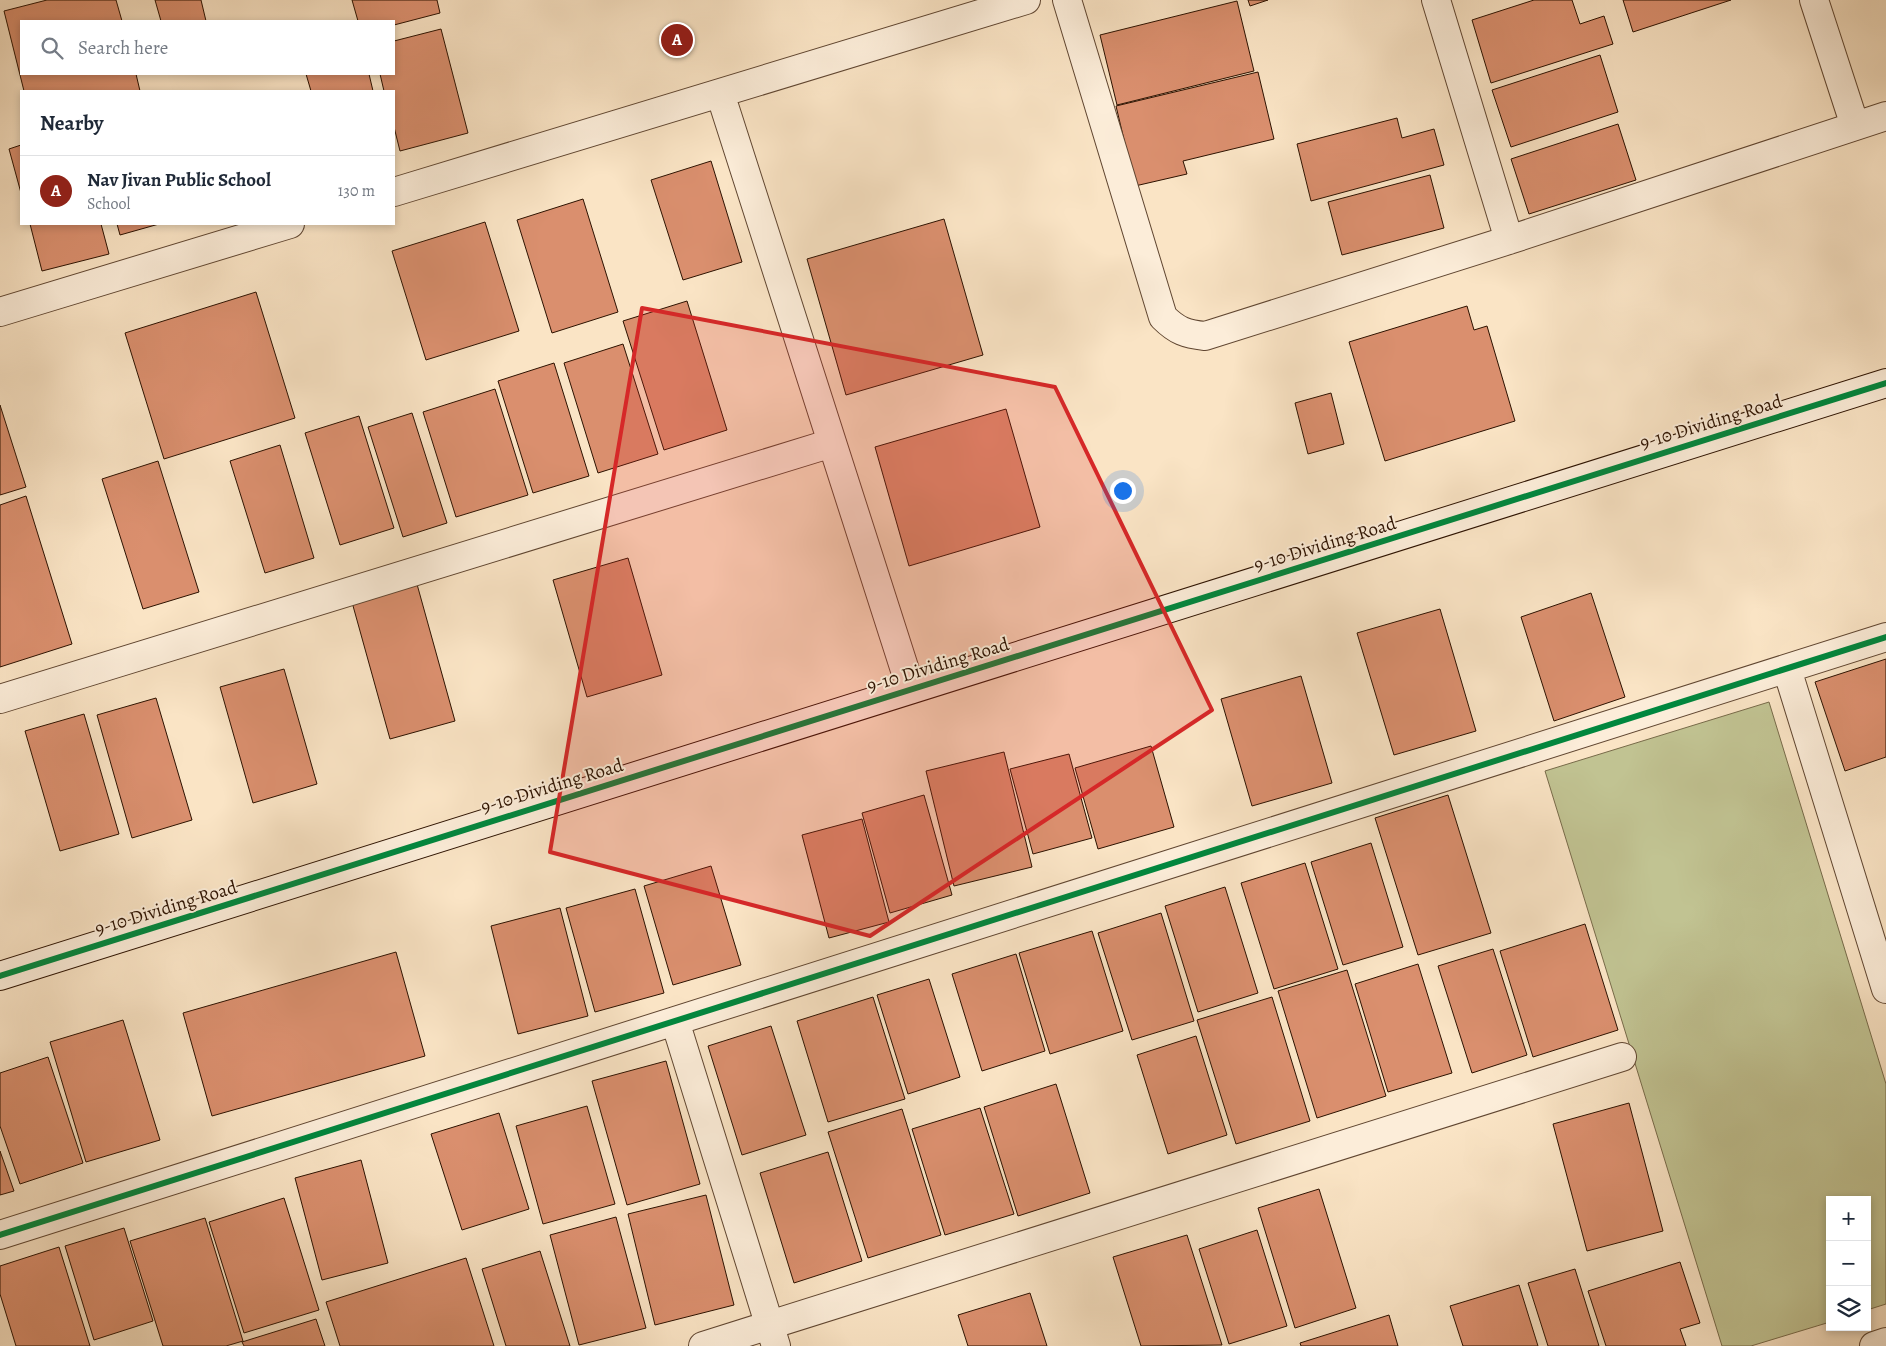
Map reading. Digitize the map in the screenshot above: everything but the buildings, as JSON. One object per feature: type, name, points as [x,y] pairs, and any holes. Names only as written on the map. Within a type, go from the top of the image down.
[{"type":"street","points":[[395,192],[1026,0]]},
{"type":"street","points":[[1067,0],[1163,316],[1175,329],[1187,334],[1205,336],[1509,240],[1886,116]]},
{"type":"street","points":[[1436,0],[1509,240]]},
{"type":"street","points":[[1814,0],[1855,126]]},
{"type":"street","points":[[720,93],[912,689]]},
{"type":"street","points":[[0,312],[287,225]]},
{"type":"street","name":"9-10 Dividing Road","points":[[0,976],[1886,383]]},
{"type":"street","points":[[0,699],[832,443]]},
{"type":"street","points":[[0,1236],[1886,637]]},
{"type":"street","points":[[1787,669],[1886,989]]},
{"type":"street","points":[[675,1021],[773,1336]]},
{"type":"street","points":[[703,1346],[773,1336],[1622,1057]]},
{"type":"street","points":[[1874,1346],[1886,1342]]},
{"type":"highlighted area","points":[[642,308],[1055,387],[1212,710],[870,936],[550,852]]},
{"type":"green space","points":[[1769,702],[1886,1084],[1886,1304],[1871,1309],[1871,1196],[1826,1196],[1826,1323],[1751,1346],[1722,1346],[1545,771]]},
{"type":"cycle path","points":[[0,976],[1886,383]]},
{"type":"cycle path","points":[[0,1235],[1886,637]]},
{"type":"place","name":"Nav Jivan Public School","points":[[677,40]]}]
